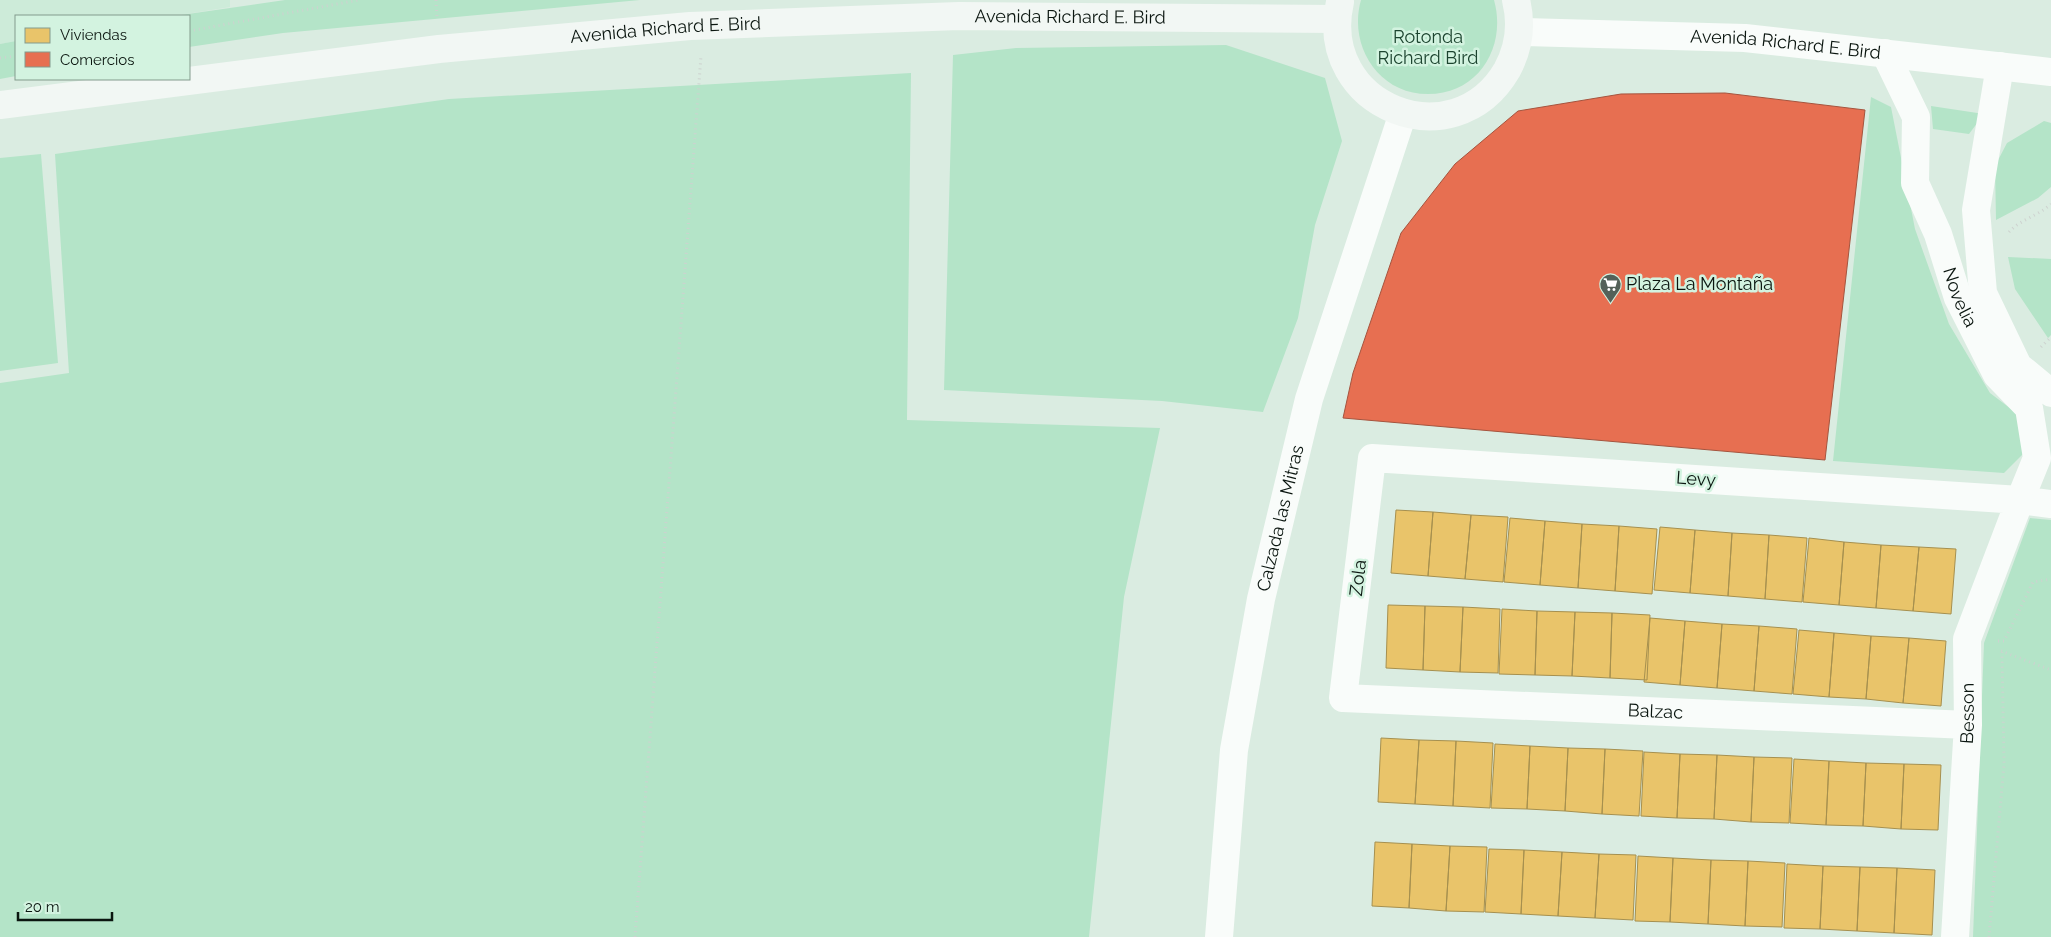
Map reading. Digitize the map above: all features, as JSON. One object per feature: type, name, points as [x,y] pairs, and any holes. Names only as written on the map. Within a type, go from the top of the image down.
[{"type":"street","points":[[1338,9],[1339,50],[1352,78],[1374,100],[1403,113],[1430,116],[1456,112],[1480,100],[1500,81],[1513,58],[1520,32],[1516,0]]},
{"type":"street","name":"Avenida Richard E. Bird","points":[[0,105],[439,49],[704,25],[959,16],[1338,9]]},
{"type":"street","name":"Avenida Richard E. Bird","points":[[1520,32],[1745,38],[2051,72]]},
{"type":"street","name":"Novelia","points":[[1885,53],[1916,116],[1915,182],[1938,234],[1958,298],[1997,376],[2029,408],[2037,458],[2020,500]]},
{"type":"street","name":"Novelia","points":[[2000,66],[1976,210],[1983,293],[2018,366],[2051,393]]},
{"type":"street","name":"Calzada las Mitras","points":[[1219,937],[1234,750],[1261,599],[1309,399],[1403,113]]},
{"type":"street","name":"Levy","points":[[1372,458],[2020,500]]},
{"type":"street","name":"Zola","points":[[1343,698],[1372,458]]},
{"type":"street","points":[[2020,500],[2051,504]]},
{"type":"street","name":"Besson","points":[[1955,937],[1968,725],[1967,640],[2020,500]]},
{"type":"street","name":"Balzac","points":[[1343,698],[1968,725]]},
{"type":"path","points":[[190,31],[358,0]]},
{"type":"path","points":[[635,937],[704,25]]},
{"type":"path","points":[[0,58],[15,56]]},
{"type":"path","points":[[2006,235],[2016,224],[2043,212],[2051,204]]},
{"type":"path","points":[[2040,348],[2051,337]]},
{"type":"path","points":[[2036,344],[2044,353]]},
{"type":"path","points":[[1967,640],[2004,641],[2033,582],[2051,579]]},
{"type":"path","points":[[1967,640],[2051,670]]},
{"type":"path","points":[[1989,937],[2004,764],[2002,652]]},
{"type":"shaded area","points":[[0,0],[230,0],[230,7],[180,15],[15,15],[15,41],[0,44]]},
{"type":"green space","points":[[285,0],[640,0],[283,33],[190,47],[190,15],[181,15]]},
{"type":"green space","name":"Rotonda Richard Bird","points":[[1361,0],[1494,0],[1497,17],[1496,34],[1492,50],[1485,64],[1475,76],[1462,86],[1446,92],[1428,94],[1410,92],[1395,86],[1381,76],[1363,50],[1359,34],[1358,17]]},
{"type":"green space","points":[[15,41],[15,76],[0,79],[0,44]]},
{"type":"green space","points":[[1226,45],[1325,78],[1342,141],[1315,225],[1298,318],[1263,412],[1162,401],[944,390],[953,55],[1016,48]]},
{"type":"green space","points":[[911,73],[907,420],[1160,428],[1124,597],[1089,937],[0,937],[0,383],[69,373],[55,154],[449,99]]},
{"type":"green space","points":[[1871,97],[1891,107],[1915,229],[1949,324],[1990,393],[2019,415],[2023,454],[2004,473],[1833,461]]},
{"type":"green space","points":[[1931,106],[1984,114],[1969,134],[1933,129]]},
{"type":"green space","points":[[2044,121],[2051,123],[2051,187],[2038,198],[1996,220],[1995,166],[2007,143]]},
{"type":"green space","points":[[41,154],[58,363],[0,371],[0,158]]},
{"type":"green space","points":[[2008,257],[2051,259],[2051,335],[2048,338],[2015,289]]},
{"type":"green space","points":[[2030,518],[2051,520],[2051,937],[1973,937],[1984,643]]},
{"type":"building: Viviendas","points":[[1396,510],[1433,512],[1428,576],[1391,573]]},
{"type":"building: Viviendas","points":[[1433,512],[1471,515],[1465,579],[1428,576]]},
{"type":"building: Viviendas","points":[[1471,515],[1508,517],[1503,582],[1465,579]]},
{"type":"building: Viviendas","points":[[1510,518],[1545,521],[1540,585],[1504,582]]},
{"type":"building: Viviendas","points":[[1545,521],[1582,524],[1578,588],[1540,585]]},
{"type":"building: Viviendas","points":[[1582,524],[1619,526],[1615,591],[1578,588]]},
{"type":"building: Viviendas","points":[[1619,526],[1657,529],[1652,594],[1615,591]]},
{"type":"building: Viviendas","points":[[1660,527],[1695,530],[1690,593],[1654,590]]},
{"type":"building: Viviendas","points":[[1695,530],[1732,533],[1728,596],[1690,593]]},
{"type":"building: Viviendas","points":[[1732,533],[1769,535],[1765,599],[1728,596]]},
{"type":"building: Viviendas","points":[[1769,535],[1807,538],[1802,602],[1765,599]]},
{"type":"building: Viviendas","points":[[1809,538],[1844,542],[1839,605],[1803,602]]},
{"type":"building: Viviendas","points":[[1844,542],[1881,545],[1876,608],[1839,605]]},
{"type":"building: Viviendas","points":[[1881,545],[1919,547],[1913,611],[1876,608]]},
{"type":"building: Viviendas","points":[[1919,547],[1956,549],[1951,614],[1913,611]]},
{"type":"building: Viviendas","points":[[1388,605],[1425,606],[1423,670],[1386,668]]},
{"type":"building: Viviendas","points":[[1425,606],[1463,607],[1460,672],[1423,670]]},
{"type":"building: Viviendas","points":[[1463,607],[1500,609],[1498,673],[1460,672]]},
{"type":"building: Viviendas","points":[[1502,609],[1537,611],[1535,675],[1499,674]]},
{"type":"building: Viviendas","points":[[1537,611],[1575,612],[1572,676],[1535,675]]},
{"type":"building: Viviendas","points":[[1575,612],[1612,613],[1610,678],[1572,676]]},
{"type":"building: Viviendas","points":[[1612,613],[1650,615],[1647,680],[1610,678]]},
{"type":"building: Viviendas","points":[[1650,618],[1685,621],[1680,685],[1644,682]]},
{"type":"building: Viviendas","points":[[1685,621],[1722,624],[1717,688],[1680,685]]},
{"type":"building: Viviendas","points":[[1722,624],[1759,626],[1754,691],[1717,688]]},
{"type":"building: Viviendas","points":[[1759,626],[1797,629],[1792,694],[1754,691]]},
{"type":"building: Viviendas","points":[[1799,630],[1834,633],[1829,697],[1793,694]]},
{"type":"building: Viviendas","points":[[1834,633],[1871,636],[1866,699],[1829,697]]},
{"type":"building: Viviendas","points":[[1871,636],[1909,638],[1903,703],[1866,699]]},
{"type":"building: Viviendas","points":[[1909,638],[1946,641],[1941,706],[1903,703]]},
{"type":"building: Viviendas","points":[[1381,738],[1419,740],[1415,804],[1378,802]]},
{"type":"building: Viviendas","points":[[1419,740],[1456,741],[1453,806],[1415,804]]},
{"type":"building: Viviendas","points":[[1456,741],[1493,743],[1490,808],[1453,806]]},
{"type":"building: Viviendas","points":[[1495,744],[1530,746],[1527,809],[1491,808]]},
{"type":"building: Viviendas","points":[[1530,746],[1568,748],[1565,811],[1527,809]]},
{"type":"building: Viviendas","points":[[1568,748],[1605,749],[1602,814],[1565,811]]},
{"type":"building: Viviendas","points":[[1605,749],[1643,751],[1639,816],[1602,814]]},
{"type":"building: Viviendas","points":[[1644,752],[1680,754],[1677,818],[1641,816]]},
{"type":"building: Viviendas","points":[[1680,754],[1717,755],[1714,819],[1677,818]]},
{"type":"building: Viviendas","points":[[1717,755],[1754,757],[1751,822],[1714,819]]},
{"type":"building: Viviendas","points":[[1754,757],[1792,758],[1789,823],[1751,822]]},
{"type":"building: Viviendas","points":[[1794,759],[1829,761],[1826,825],[1790,823]]},
{"type":"building: Viviendas","points":[[1829,761],[1866,763],[1863,826],[1826,825]]},
{"type":"building: Viviendas","points":[[1866,763],[1904,764],[1901,829],[1863,826]]},
{"type":"building: Viviendas","points":[[1904,764],[1941,765],[1938,830],[1901,829]]},
{"type":"building: Viviendas","points":[[1375,842],[1412,844],[1409,908],[1372,906]]},
{"type":"building: Viviendas","points":[[1412,844],[1450,846],[1446,911],[1409,908]]},
{"type":"building: Viviendas","points":[[1450,846],[1487,847],[1484,912],[1446,911]]},
{"type":"building: Viviendas","points":[[1489,849],[1524,850],[1521,914],[1485,912]]},
{"type":"building: Viviendas","points":[[1524,850],[1562,852],[1558,916],[1521,914]]},
{"type":"building: Viviendas","points":[[1562,852],[1599,854],[1595,918],[1558,916]]},
{"type":"building: Viviendas","points":[[1599,854],[1636,855],[1633,920],[1595,918]]},
{"type":"building: Viviendas","points":[[1638,856],[1673,858],[1670,922],[1635,921]]},
{"type":"building: Viviendas","points":[[1673,858],[1711,860],[1708,924],[1670,922]]},
{"type":"building: Viviendas","points":[[1711,860],[1748,861],[1745,926],[1708,924]]},
{"type":"building: Viviendas","points":[[1748,861],[1785,863],[1782,927],[1745,926]]},
{"type":"building: Viviendas","points":[[1787,864],[1823,866],[1820,929],[1784,928]]},
{"type":"building: Viviendas","points":[[1823,866],[1860,867],[1857,931],[1820,929]]},
{"type":"building: Viviendas","points":[[1860,867],[1897,868],[1894,933],[1857,931]]},
{"type":"building: Viviendas","points":[[1897,868],[1935,870],[1932,935],[1894,933]]},
{"type":"building: Comercios","name":"Plaza La Montaña","points":[[1725,93],[1865,110],[1825,460],[1343,418],[1353,373],[1401,233],[1455,164],[1518,111],[1621,94]]},
{"type":"place","name":"Plaza La Montaña","points":[[1610,303]]}]
